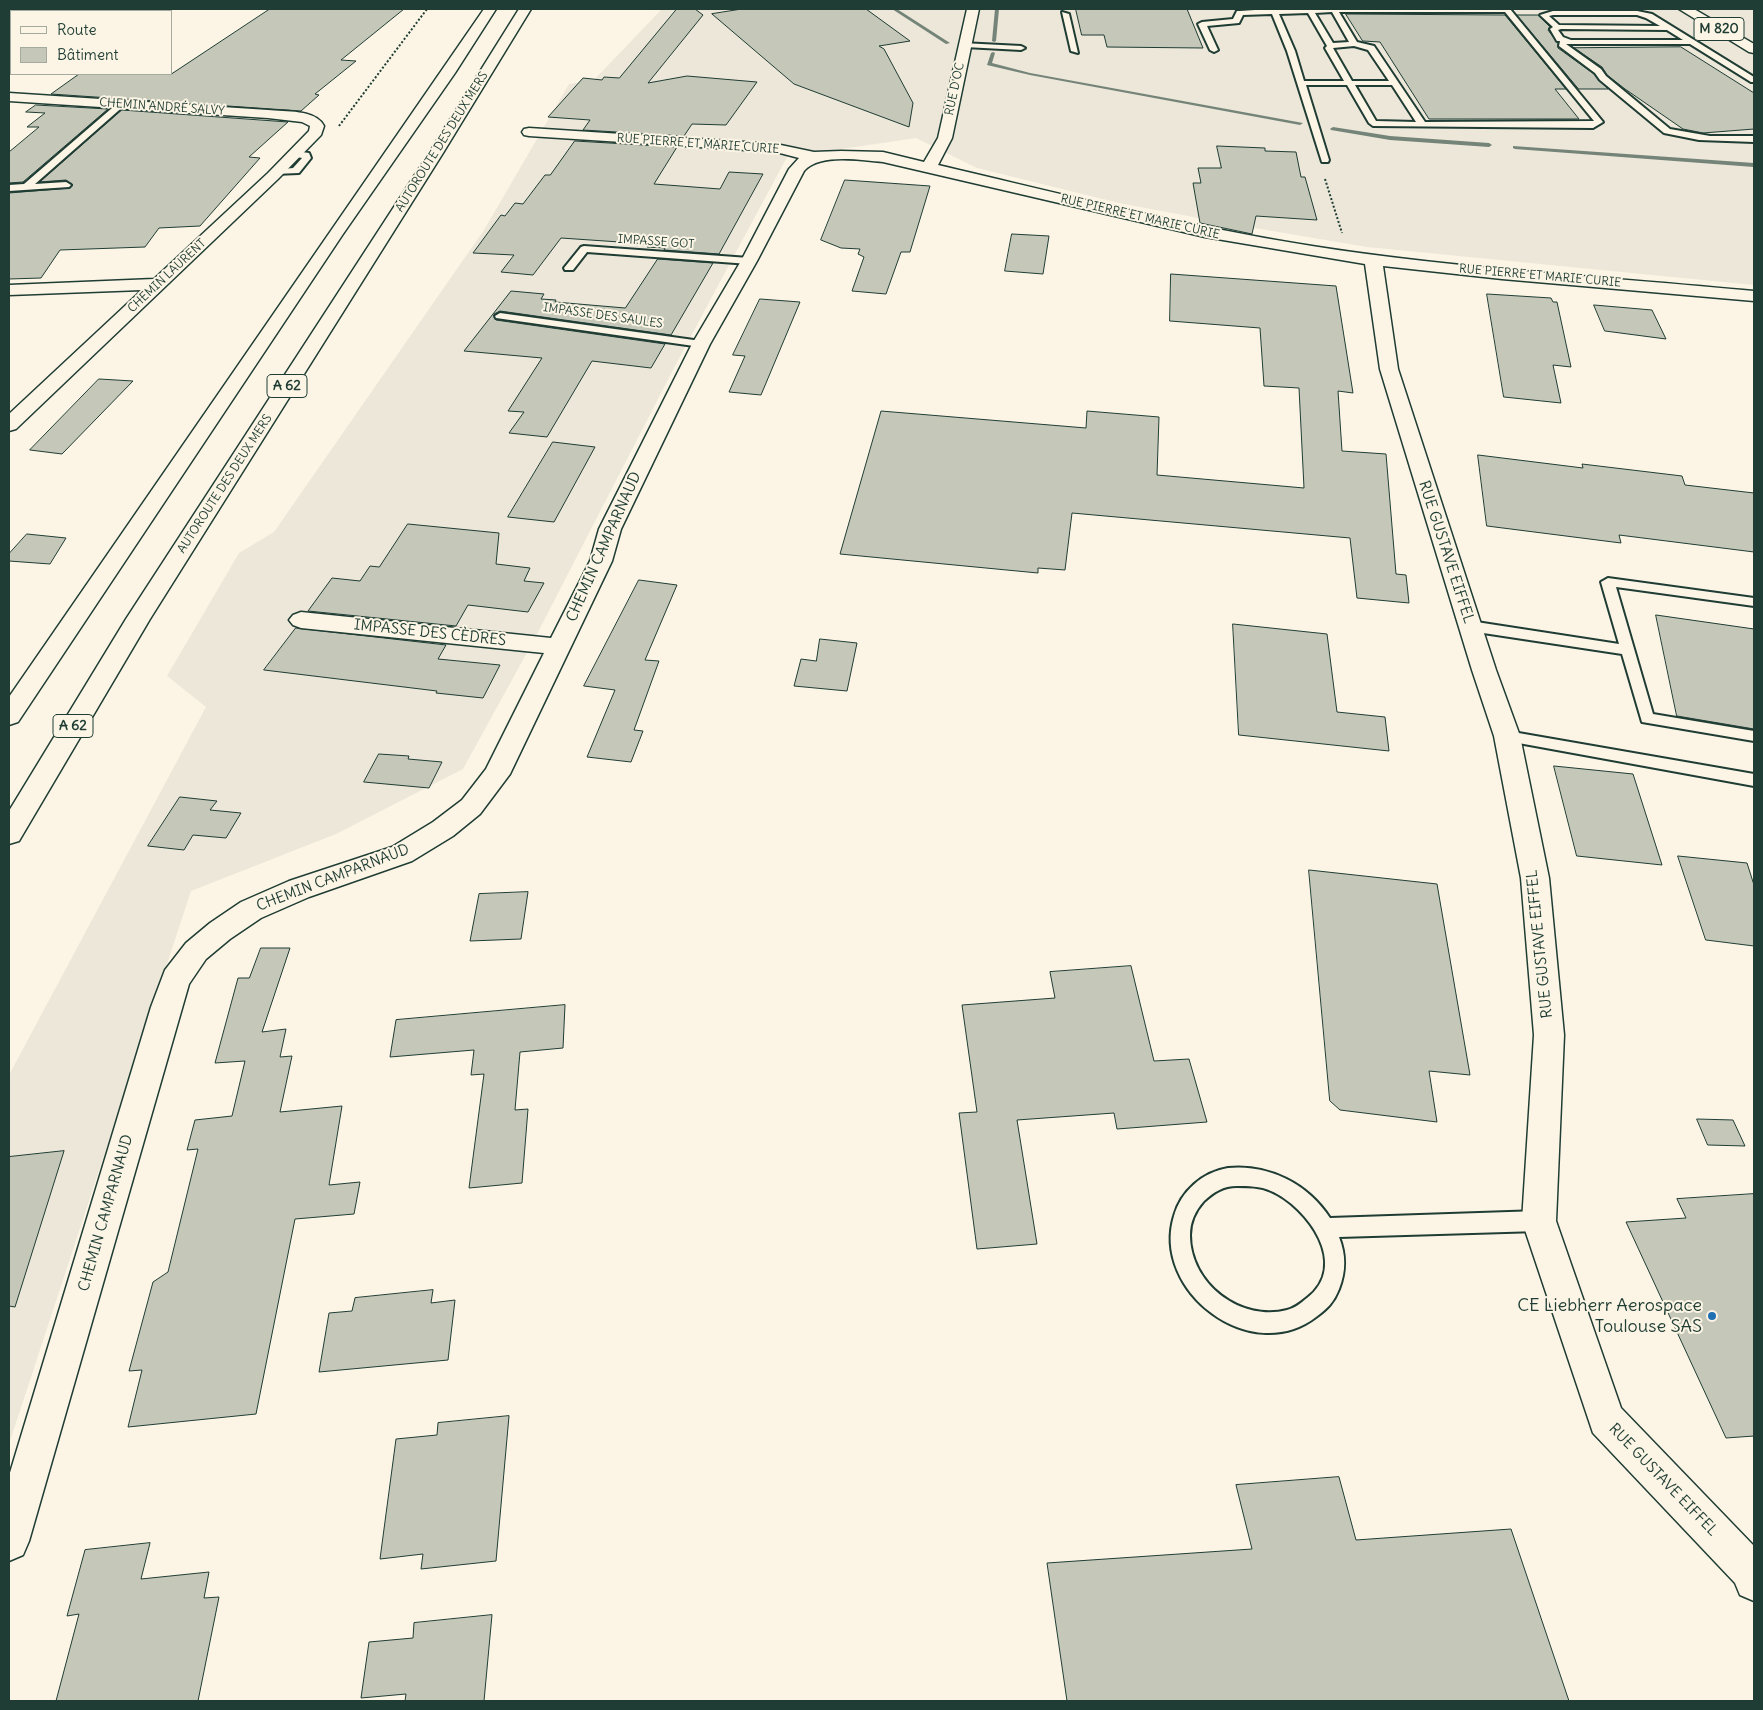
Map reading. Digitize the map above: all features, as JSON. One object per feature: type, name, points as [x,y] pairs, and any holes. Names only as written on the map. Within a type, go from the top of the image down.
[{"type":"main road","name":"A 62","points":[[9,716],[324,250],[448,73],[490,9]]},
{"type":"main road","name":"AUTOROUTE DES DEUX MERS","points":[[9,834],[138,619],[436,153],[525,9]]},
{"type":"main road","name":"RUE D'OC","points":[[928,167],[945,138],[973,9]]},
{"type":"main road","name":"M 820","points":[[1685,9],[1754,49]]},
{"type":"main road","name":"M 820","points":[[1704,9],[1754,38]]},
{"type":"main road","name":"CHEMIN ANDRÉ SALVY","points":[[9,97],[268,114],[304,118],[315,122]]},
{"type":"main road","name":"CHEMIN LAURENT","points":[[9,425],[277,172],[316,132],[317,126],[315,122]]},
{"type":"main road","name":"RUE PIERRE ET MARIE CURIE","points":[[529,132],[776,148],[814,157],[841,155],[883,157],[1154,222],[1253,242],[1360,257],[1516,275],[1754,296]]},
{"type":"main road","name":"CHEMIN CAMPARNAUD","points":[[9,1541],[176,979],[196,952],[220,930],[250,910],[299,889],[402,854],[443,829],[471,807],[497,774],[602,561],[610,529],[701,344],[749,261],[797,169],[804,161],[814,157]]},
{"type":"main road","name":"RUE GUSTAVE EIFFEL","points":[[1360,257],[1389,369],[1470,626],[1507,736],[1535,878],[1549,1035],[1539,1221],[1606,1420],[1749,1569],[1754,1581]]},
{"type":"main road","points":[[9,290],[158,284]]},
{"type":"main road","name":"IMPASSE DES CÈDRES","points":[[301,620],[559,647]]},
{"type":"lane","points":[[1335,9],[1354,44]]},
{"type":"lane","points":[[1214,50],[1202,24],[1236,21],[1240,13],[1273,10],[1335,9],[1507,9],[1598,118],[1599,122],[1593,125],[1373,123],[1329,48],[1331,46],[1310,10]]},
{"type":"lane","points":[[1273,10],[1291,51],[1325,160]]},
{"type":"lane","points":[[1558,28],[1544,15],[1552,13],[1636,13],[1649,16],[1754,80]]},
{"type":"lane","points":[[1065,14],[1075,51]]},
{"type":"lane","points":[[1667,28],[1554,29],[1560,39],[1565,41],[1689,42]]},
{"type":"lane","points":[[1565,41],[1562,44],[1598,71],[1603,78],[1667,131],[1680,135],[1707,138],[1754,139]]},
{"type":"lane","points":[[1331,46],[1354,44],[1371,48],[1422,124]]},
{"type":"lane","points":[[965,45],[1022,48]]},
{"type":"lane","points":[[1729,65],[1744,65]]},
{"type":"lane","points":[[1301,83],[1395,84]]},
{"type":"lane","points":[[25,188],[122,104]]},
{"type":"lane","points":[[9,188],[66,185]]},
{"type":"lane","name":"IMPASSE GOT","points":[[569,268],[584,249],[749,261]]},
{"type":"lane","name":"IMPASSE DES SAULES","points":[[500,316],[701,344]]},
{"type":"lane","points":[[1754,602],[1608,582],[1647,718],[1754,736]]},
{"type":"lane","points":[[1470,626],[1627,650]]},
{"type":"lane","points":[[1507,736],[1754,780]]},
{"type":"lane","points":[[1254,1177],[1280,1185],[1310,1206],[1326,1228],[1333,1245],[1334,1271],[1326,1295],[1300,1318],[1274,1324],[1242,1318],[1216,1305],[1200,1290],[1185,1266],[1178,1231],[1185,1208],[1200,1189],[1222,1178],[1254,1177]]},
{"type":"lane","points":[[1326,1228],[1539,1221]]},
{"type":"path","points":[[336,131],[427,9]]},
{"type":"path","points":[[1325,160],[1321,165],[1347,246],[1360,257]]},
{"type":"shaded area","points":[[662,9],[1754,9],[1754,285],[1367,247],[1225,223],[1119,203],[977,168],[916,138],[787,157],[676,364],[535,638],[463,769],[336,834],[191,891],[9,1444],[9,1075],[206,707],[167,676],[239,553],[274,532],[484,230],[569,84],[593,81]]},
{"type":"building","points":[[270,9],[404,9],[341,60],[356,61],[315,94],[319,95],[301,111],[51,94],[78,75],[172,75]]},
{"type":"building","points":[[677,9],[695,9],[703,15],[648,83],[687,76],[757,82],[726,125],[692,124],[684,136],[583,130],[590,120],[548,117],[583,78],[602,80],[604,77],[619,78]]},
{"type":"building","points":[[742,9],[866,9],[910,41],[879,46],[884,49],[913,103],[909,127],[794,84],[712,14]]},
{"type":"building","points":[[1076,9],[1187,9],[1203,48],[1107,47],[1104,35],[1082,35]]},
{"type":"building","points":[[1346,14],[1505,15],[1566,89],[1555,89],[1579,119],[1429,119],[1380,42],[1363,41]]},
{"type":"building","points":[[1517,15],[1538,15],[1550,27],[1548,30],[1558,43],[1558,48],[1594,74],[1608,89],[1579,89]]},
{"type":"building","points":[[1681,47],[1754,93],[1754,129],[1703,133],[1683,129],[1625,89],[1607,75],[1602,67],[1574,48]]},
{"type":"building","points":[[36,105],[108,109],[23,182],[9,183],[9,152],[39,127],[27,127],[45,113],[26,112]]},
{"type":"building","points":[[122,110],[288,122],[249,157],[260,158],[200,226],[159,228],[145,247],[60,250],[41,278],[9,279],[9,193],[70,188],[73,185],[66,180],[40,182]]},
{"type":"building","points":[[575,141],[677,147],[654,184],[720,189],[729,172],[763,174],[719,254],[664,250],[665,248],[647,247],[649,244],[561,238],[533,275],[501,272],[514,255],[473,253],[501,215],[505,216],[515,203],[523,204],[545,175],[550,175]]},
{"type":"building","points":[[1217,146],[1265,148],[1265,151],[1296,152],[1301,177],[1305,177],[1317,220],[1256,216],[1252,234],[1200,223],[1193,183],[1201,183],[1198,168],[1221,168]]},
{"type":"building","points":[[845,180],[930,186],[910,252],[901,252],[886,294],[852,291],[864,257],[858,254],[860,249],[841,248],[821,240]]},
{"type":"building","points":[[1012,234],[1049,236],[1043,274],[1005,271]]},
{"type":"building","points":[[658,259],[713,263],[671,335],[500,311],[494,314],[496,320],[665,344],[651,368],[592,361],[547,437],[509,433],[524,412],[508,411],[542,358],[464,351],[511,291],[544,294],[541,299],[556,300],[555,302],[625,308]]},
{"type":"building","points":[[1171,274],[1336,286],[1353,393],[1338,391],[1342,451],[1386,454],[1396,574],[1406,575],[1409,603],[1357,598],[1350,538],[1072,513],[1065,570],[1038,568],[1038,573],[840,554],[881,411],[1086,428],[1087,411],[1159,417],[1157,475],[1304,488],[1299,388],[1264,386],[1260,328],[1170,321]]},
{"type":"building","points":[[1487,294],[1551,298],[1553,302],[1557,302],[1571,367],[1553,365],[1561,403],[1504,397]]},
{"type":"building","points":[[760,299],[800,302],[761,395],[729,392],[745,356],[733,355]]},
{"type":"building","points":[[1594,305],[1652,310],[1666,339],[1605,331]]},
{"type":"building","points":[[99,379],[133,381],[62,454],[30,450]]},
{"type":"building","points":[[553,442],[595,447],[554,522],[508,517]]},
{"type":"building","points":[[1478,455],[1583,468],[1582,464],[1682,476],[1685,485],[1754,493],[1754,552],[1619,535],[1621,543],[1487,526]]},
{"type":"building","points":[[408,524],[499,533],[496,564],[530,568],[524,581],[544,583],[528,612],[468,605],[456,626],[308,611],[332,578],[360,581],[370,566],[379,567]]},
{"type":"building","points":[[27,534],[66,538],[50,564],[9,561],[9,554]]},
{"type":"building","points":[[639,580],[677,585],[645,660],[659,661],[634,730],[643,731],[631,762],[587,757],[615,690],[584,686]]},
{"type":"building","points":[[1656,615],[1754,629],[1754,729],[1677,716]]},
{"type":"building","points":[[1233,624],[1327,634],[1337,712],[1385,717],[1389,751],[1239,735]]},
{"type":"building","points":[[296,628],[446,645],[438,659],[500,665],[483,698],[264,670]]},
{"type":"building","points":[[820,639],[857,643],[847,691],[794,686],[801,659],[816,661]]},
{"type":"building","points":[[379,754],[409,756],[408,759],[442,762],[429,788],[364,782]]},
{"type":"building","points":[[1554,766],[1633,774],[1662,865],[1577,856]]},
{"type":"building","points":[[180,797],[217,801],[210,810],[241,813],[226,838],[193,835],[184,850],[148,846]]},
{"type":"building","points":[[1678,856],[1747,863],[1754,885],[1754,946],[1706,940]]},
{"type":"building","points":[[1309,870],[1437,884],[1470,1075],[1429,1071],[1437,1122],[1340,1110],[1330,1101]]},
{"type":"building","points":[[528,892],[521,939],[470,941],[479,894]]},
{"type":"building","points":[[261,948],[290,948],[262,1032],[286,1029],[280,1057],[292,1056],[280,1112],[342,1106],[329,1185],[360,1182],[354,1214],[295,1219],[256,1414],[128,1427],[142,1370],[129,1371],[153,1282],[168,1272],[198,1149],[187,1150],[195,1120],[232,1116],[245,1061],[215,1063],[238,978],[249,978]]},
{"type":"building","points":[[1131,966],[1154,1061],[1189,1059],[1207,1122],[1117,1129],[1114,1113],[1017,1120],[1037,1244],[977,1249],[959,1113],[977,1112],[962,1005],[1055,998],[1050,972]]},
{"type":"building","points":[[565,1005],[563,1048],[520,1052],[515,1110],[528,1109],[522,1183],[469,1188],[484,1074],[471,1075],[474,1050],[390,1057],[396,1020]]},
{"type":"building","points":[[1697,1119],[1733,1120],[1745,1146],[1708,1145]]},
{"type":"building","points":[[64,1151],[15,1307],[9,1306],[9,1157]]},
{"type":"building","name":"CE Liebherr Aerospace Toulouse SAS","points":[[1754,1194],[1754,1436],[1726,1438],[1626,1222],[1686,1218],[1677,1199]]},
{"type":"building","points":[[433,1290],[431,1303],[455,1300],[448,1360],[319,1372],[329,1313],[352,1311],[355,1298]]},
{"type":"building","points":[[509,1416],[496,1561],[421,1569],[423,1554],[380,1559],[396,1439],[437,1435],[438,1423]]},
{"type":"building","points":[[1339,1477],[1356,1540],[1511,1529],[1569,1701],[1067,1701],[1047,1563],[1252,1549],[1236,1485]]},
{"type":"building","points":[[150,1543],[141,1579],[209,1572],[204,1598],[219,1597],[198,1701],[56,1701],[79,1614],[67,1616],[85,1550]]},
{"type":"building","points":[[492,1615],[484,1701],[405,1701],[406,1694],[361,1698],[369,1642],[413,1638],[414,1623]]},
{"type":"waterway","points":[[894,9],[948,43]]},
{"type":"waterway","points":[[994,41],[997,9]]},
{"type":"waterway","points":[[993,53],[989,64],[1030,74],[1300,123]]},
{"type":"waterway","points":[[1333,129],[1390,138],[1489,145]]},
{"type":"waterway","points":[[1515,147],[1754,165]]},
{"type":"place","name":"CE Liebherr Aerospace Toulouse SAS","points":[[1712,1316]]}]
